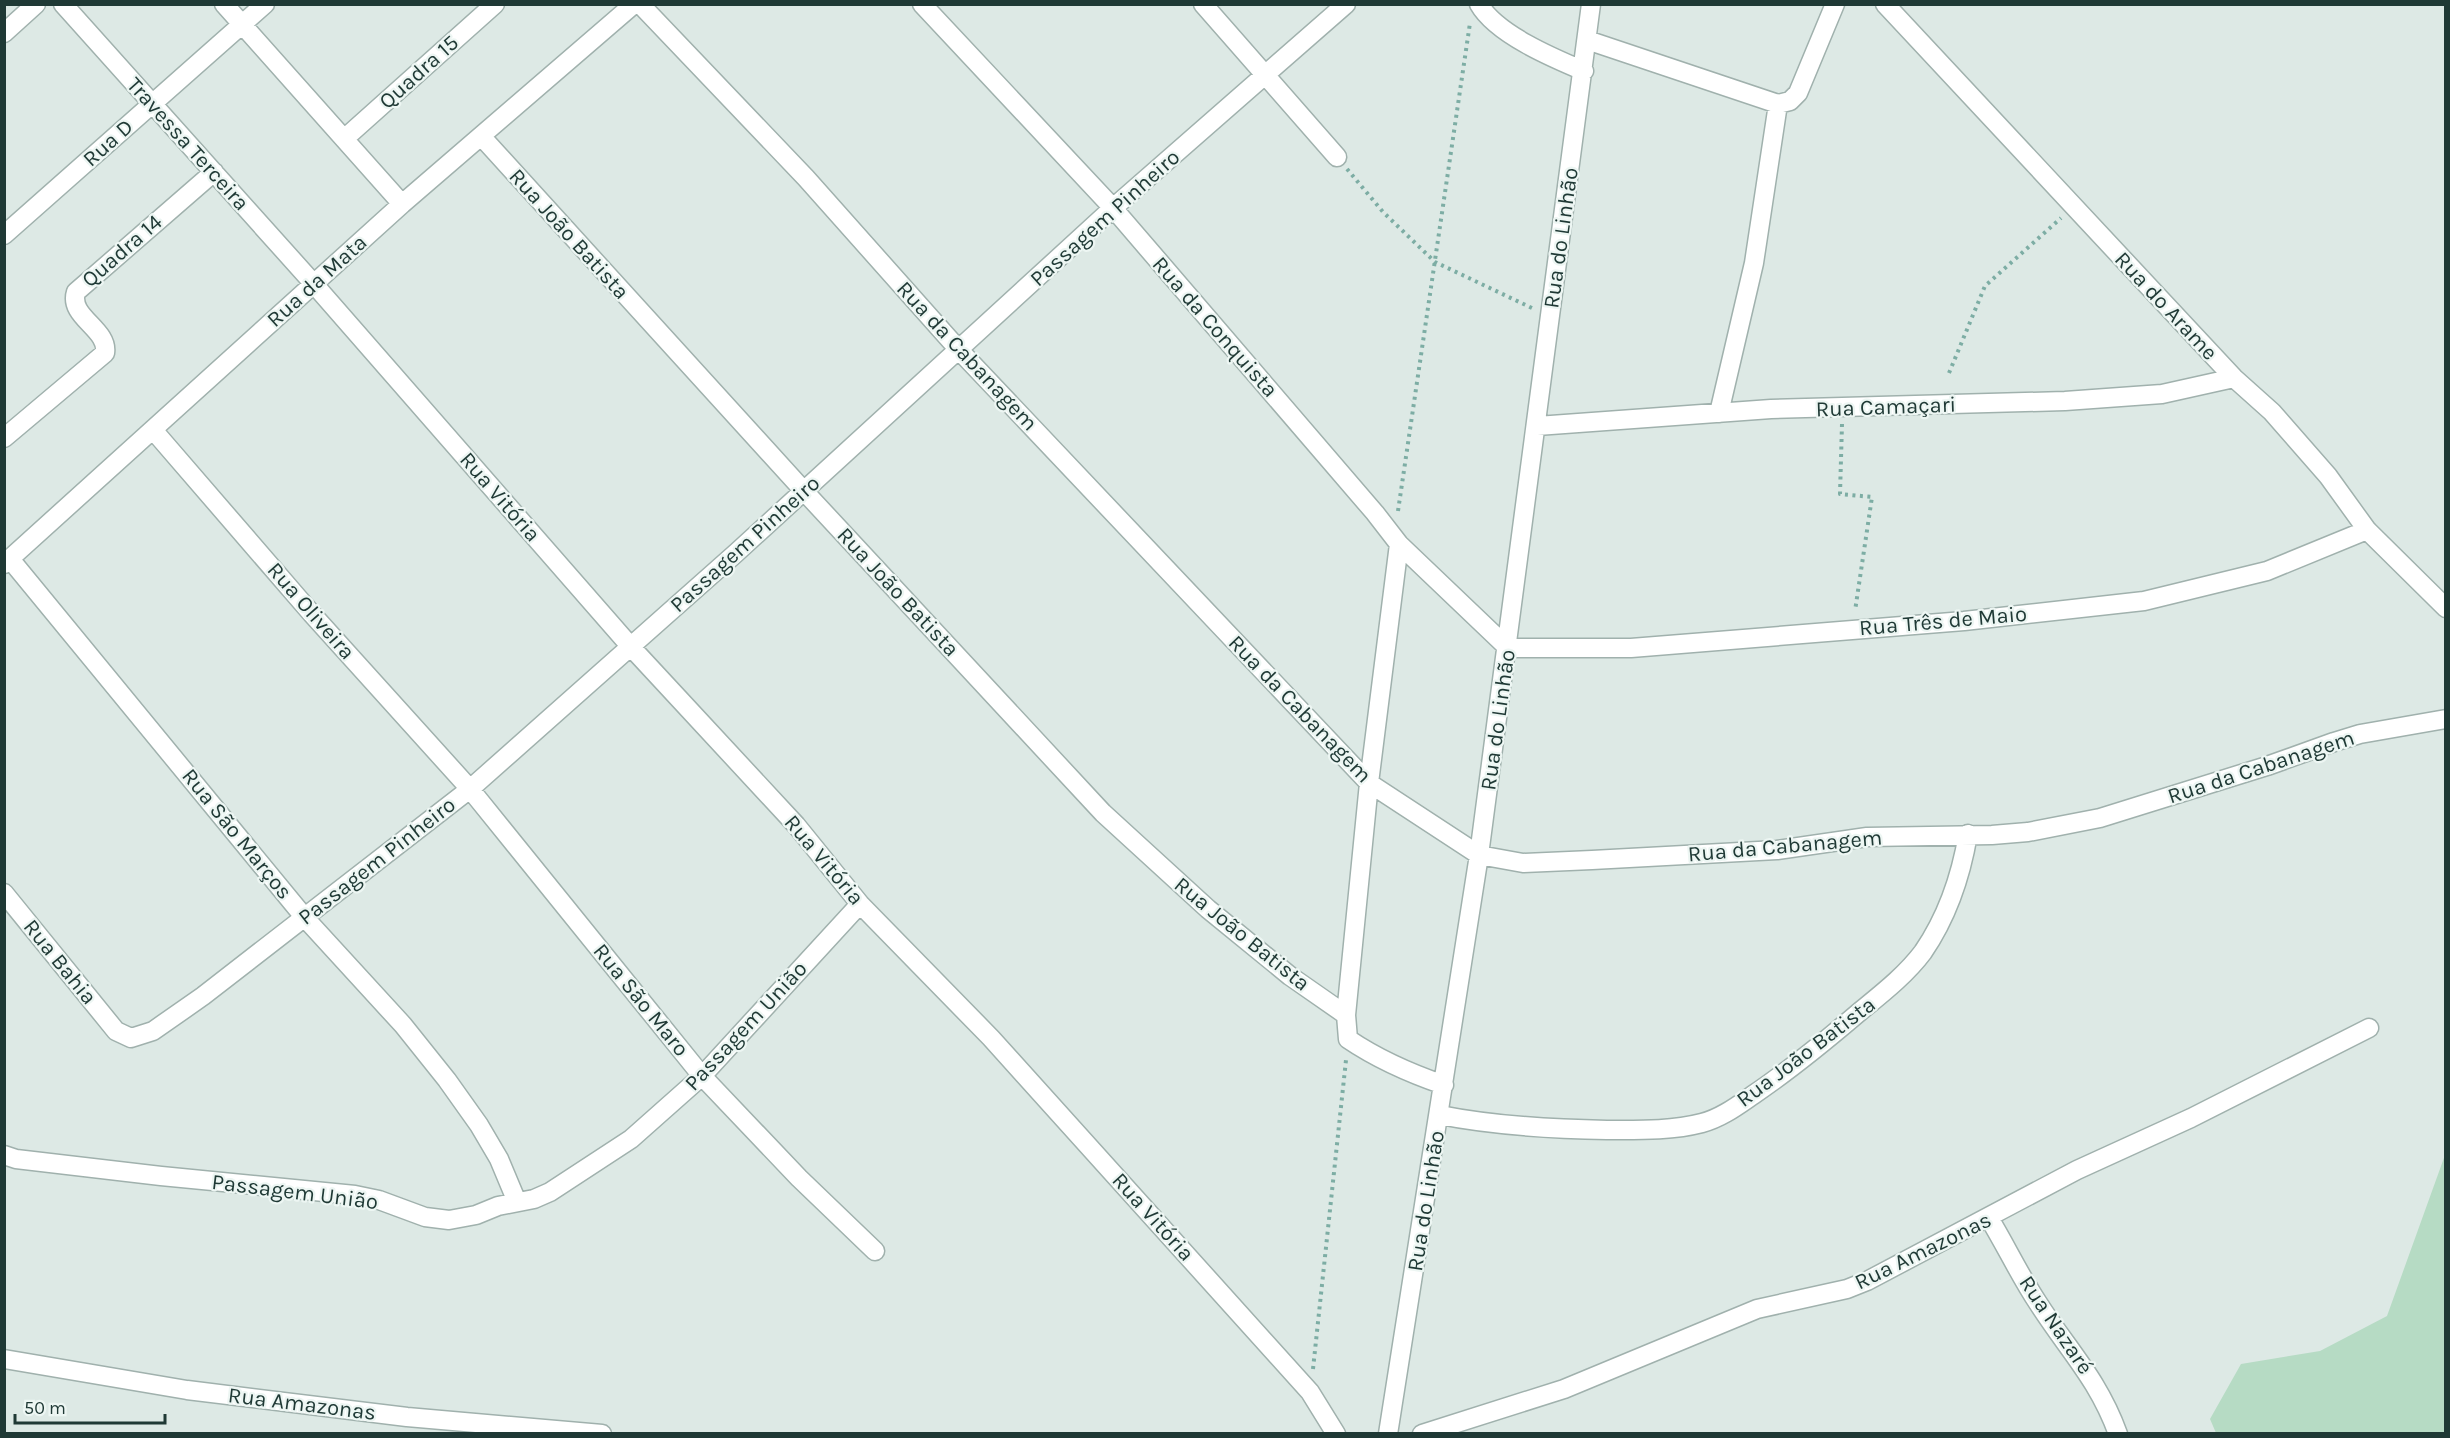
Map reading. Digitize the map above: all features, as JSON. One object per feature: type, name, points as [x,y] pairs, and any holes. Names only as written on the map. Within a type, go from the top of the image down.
[{"type":"street","points":[[4,33],[36,4]]},
{"type":"street","name":"Travessa Terceira","points":[[63,4],[313,283]]},
{"type":"street","points":[[224,4],[402,204]]},
{"type":"street","name":"Rua D","points":[[4,235],[266,4]]},
{"type":"street","name":"Quadra 15","points":[[344,139],[495,4]]},
{"type":"street","name":"Rua da Mata","points":[[7,562],[154,431],[313,283],[634,4]]},
{"type":"street","name":"Rua da Cabanagem","points":[[640,4],[806,178],[959,350],[1369,783],[1479,855],[1523,863],[1777,850],[1867,837],[1992,835],[2028,832],[2100,818],[2267,766],[2334,741],[2445,719]]},
{"type":"street","name":"Rua da Conquista","points":[[922,4],[1113,208],[1376,513],[1399,544],[1508,648]]},
{"type":"street","points":[[1203,4],[1337,157]]},
{"type":"street","name":"Passagem Pinheiro","points":[[116,1031],[131,1038],[153,1031],[305,918],[470,789],[631,647],[1113,208],[1267,76],[1346,4]]},
{"type":"street","name":"Rua do Linhão","points":[[1388,1434],[1440,1115],[1479,855],[1584,71],[1591,4]]},
{"type":"street","points":[[1587,40],[1778,104],[1790,101],[1798,93],[1834,4]]},
{"type":"street","name":"Rua do Arame","points":[[1885,4],[2234,378],[2272,412],[2328,476],[2367,530],[2445,608]]},
{"type":"street","points":[[1475,10],[1547,56],[1584,71]]},
{"type":"street","points":[[1719,413],[1754,263],[1778,104]]},
{"type":"street","name":"Rua João Batista","points":[[481,136],[803,490],[1103,813],[1208,909],[1290,976],[1346,1015]]},
{"type":"street","name":"Quadra 14","points":[[4,438],[105,353],[103,341],[76,307],[74,299],[76,292],[214,172]]},
{"type":"street","name":"Rua Vitória","points":[[313,283],[631,647],[796,825],[860,904],[991,1038],[1310,1392],[1336,1434]]},
{"type":"street","name":"Rua Camaçari","points":[[1537,426],[1771,409],[2065,401],[2162,394],[2234,378]]},
{"type":"street","name":"Rua Oliveira","points":[[154,431],[312,614],[470,789]]},
{"type":"street","name":"Rua Três de Maio","points":[[1508,648],[1631,648],[1853,630],[2144,601],[2267,571],[2367,530]]},
{"type":"street","points":[[1399,544],[1369,783],[1346,1015],[1348,1039],[1403,1071],[1444,1085]]},
{"type":"street","name":"Rua São Marços","points":[[7,562],[305,918],[402,1025],[447,1080],[479,1125],[499,1159],[517,1202]]},
{"type":"street","name":"Rua São Maro","points":[[470,789],[702,1076],[799,1178],[875,1251]]},
{"type":"street","name":"Rua João Batista","points":[[1440,1115],[1474,1122],[1551,1130],[1628,1130],[1675,1128],[1703,1123],[1725,1113],[1797,1065],[1890,986],[1921,954],[1948,909],[1965,854],[1968,834]]},
{"type":"street","name":"Rua Bahia","points":[[4,892],[116,1031]]},
{"type":"street","name":"Passagem União","points":[[4,1155],[16,1159],[161,1176],[355,1195],[380,1200],[425,1217],[449,1220],[476,1215],[498,1206],[534,1199],[550,1192],[599,1162],[662,1114],[702,1076],[860,904]]},
{"type":"street","name":"Rua Amazonas","points":[[1422,1434],[1564,1389],[1757,1309],[1847,1289],[1868,1281],[2077,1170],[2191,1118],[2368,1028]]},
{"type":"street","name":"Rua Nazaré","points":[[1989,1218],[2038,1304],[2093,1380],[2108,1407],[2118,1434]]},
{"type":"street","name":"Rua Amazonas","points":[[4,1359],[408,1425],[602,1434]]},
{"type":"path","points":[[1399,544],[1398,510],[1475,10]]},
{"type":"path","points":[[1337,157],[1383,212],[1435,262],[1551,317]]},
{"type":"path","points":[[1949,373],[1985,286],[2061,218]]},
{"type":"path","points":[[1843,408],[1840,494],[1872,497],[1853,630]]},
{"type":"path","points":[[1310,1392],[1348,1039]]},
{"type":"green space","points":[[2445,1155],[2445,1433],[2216,1433],[2210,1419],[2241,1364],[2320,1351],[2387,1316]]}]
